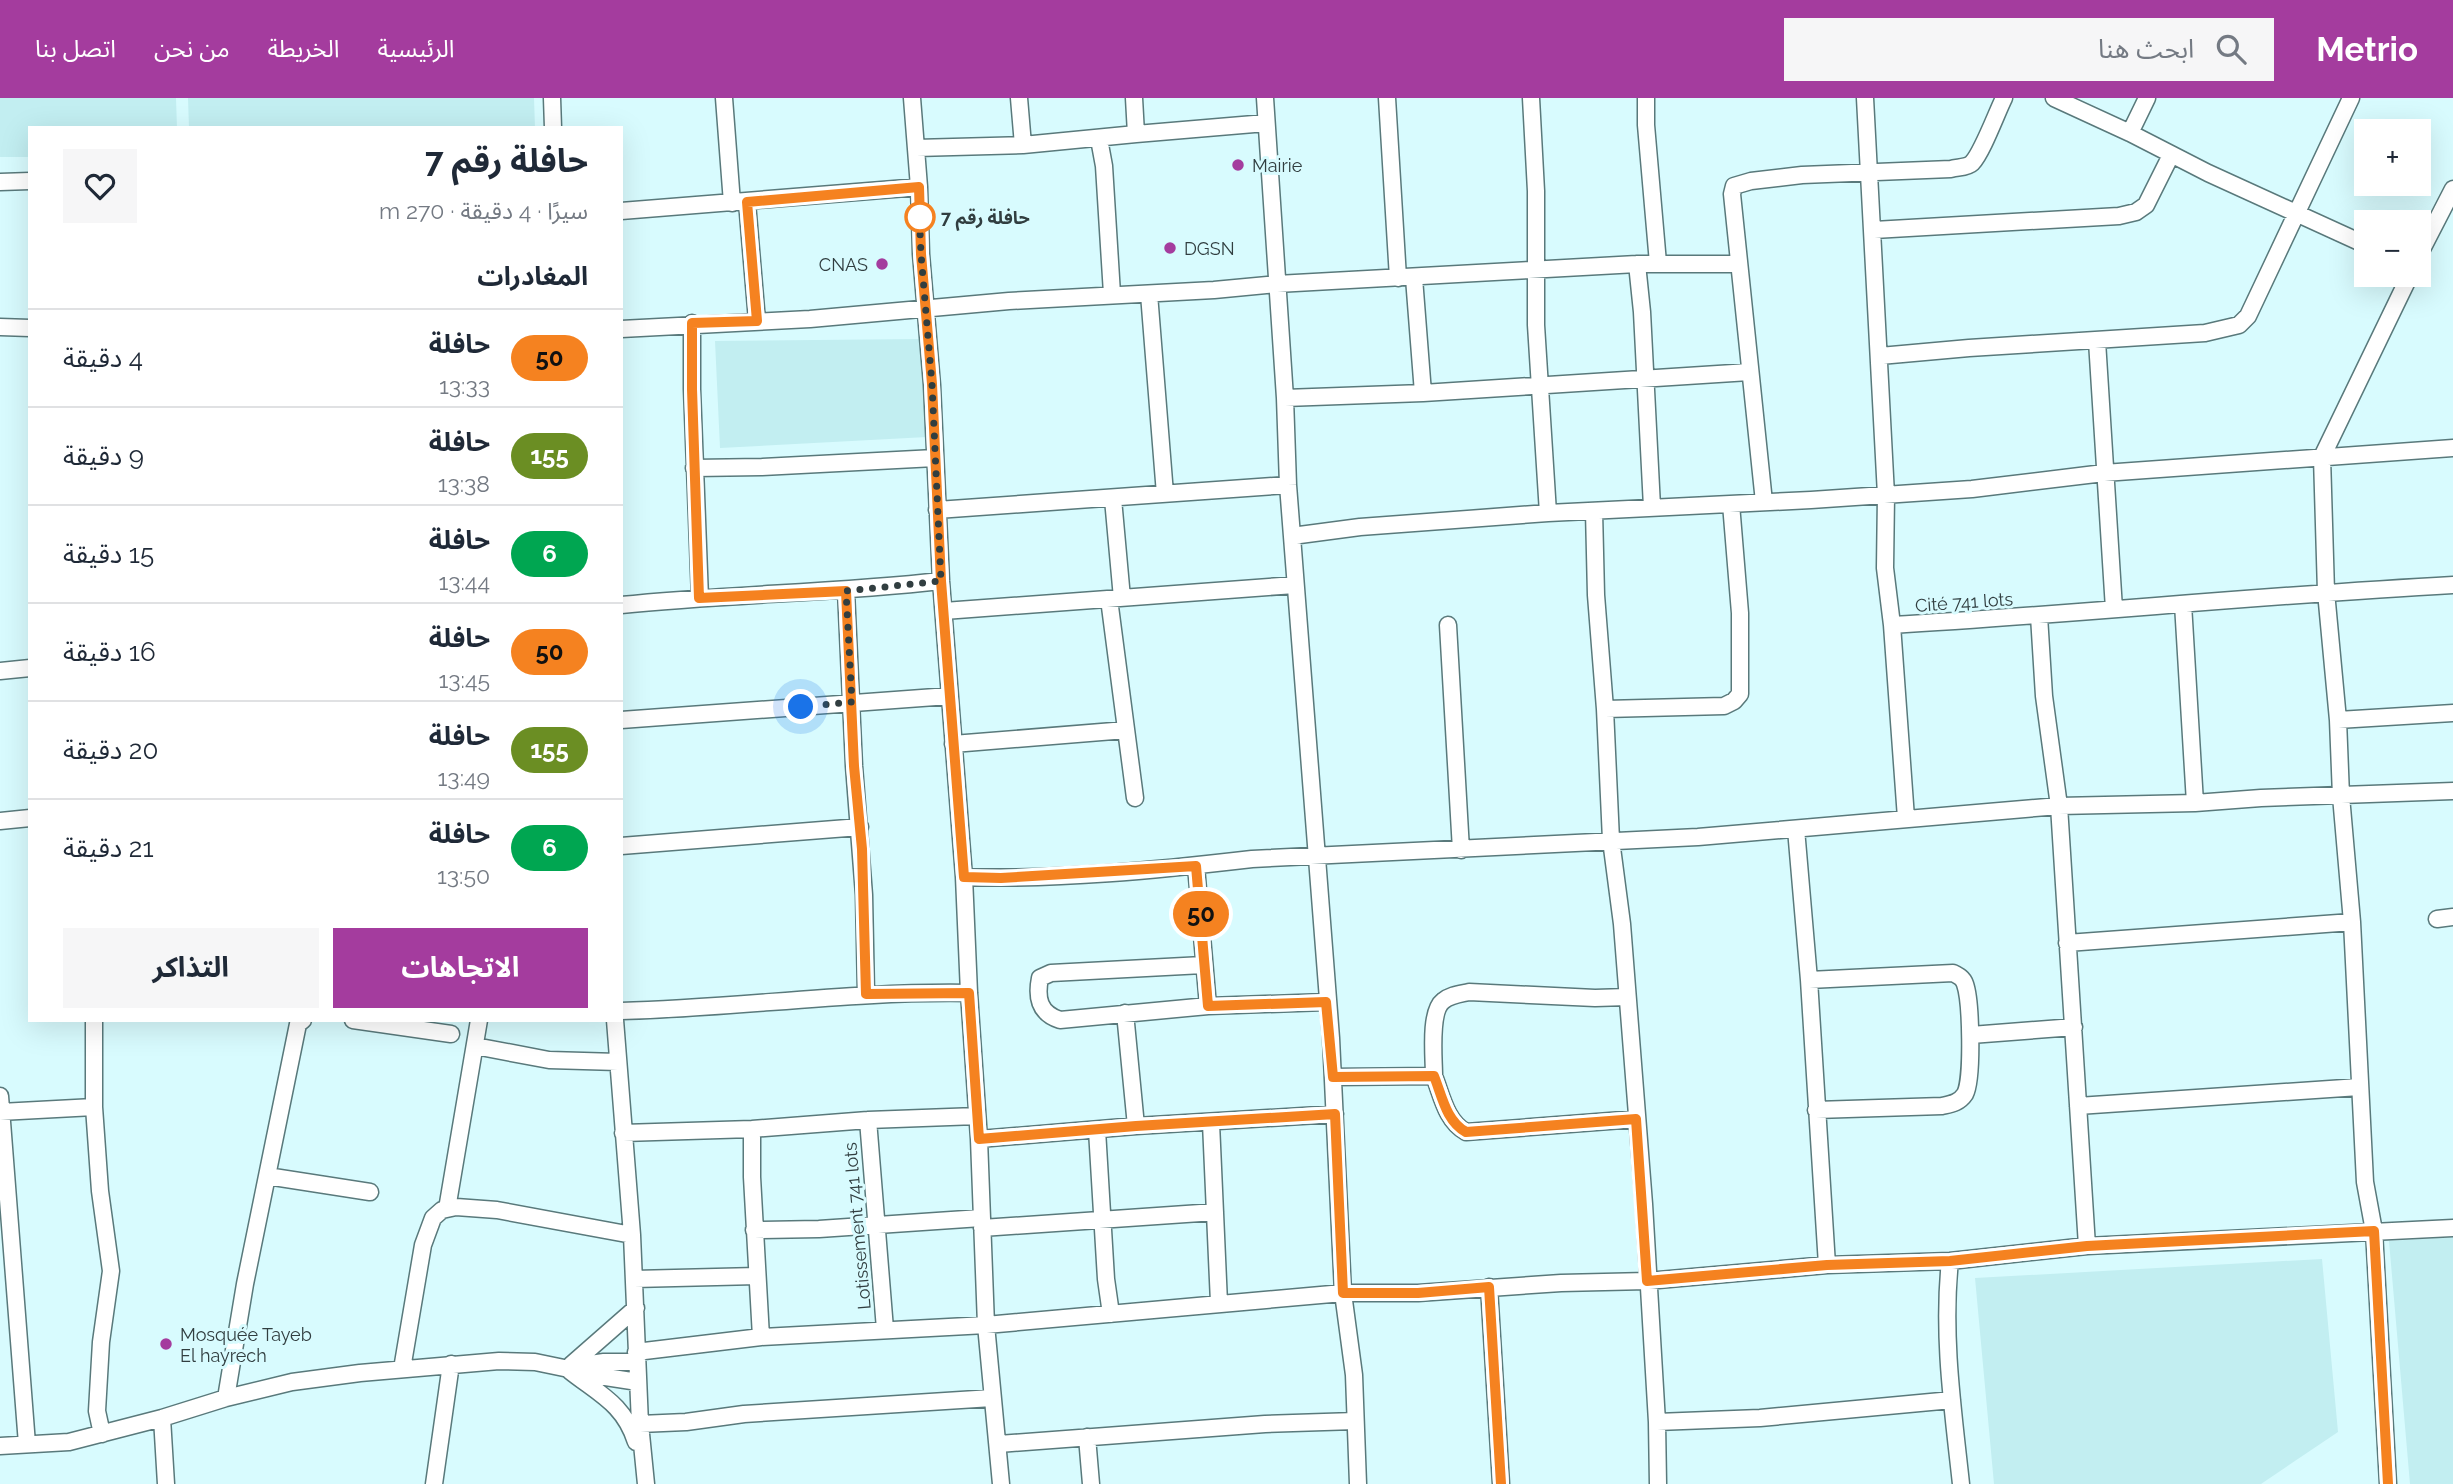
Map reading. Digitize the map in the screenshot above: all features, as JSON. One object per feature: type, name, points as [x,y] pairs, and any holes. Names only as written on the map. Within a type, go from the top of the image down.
[{"type":"street","points":[[552,98],[553,126]]},
{"type":"street","points":[[724,98],[757,321]]},
{"type":"street","points":[[912,98],[932,384],[941,581],[964,877],[979,1139],[986,1325],[1001,1484]]},
{"type":"street","points":[[1019,98],[1023,145]]},
{"type":"street","points":[[1134,98],[1136,134]]},
{"type":"street","points":[[1265,98],[1285,398],[1288,485],[1333,1077],[1343,1293],[1354,1375],[1354,1421],[1359,1484]]},
{"type":"street","points":[[1387,98],[1406,278],[1423,393]]},
{"type":"street","points":[[1531,98],[1536,191],[1536,325],[1548,513]]},
{"type":"street","points":[[1646,98],[1657,263]]},
{"type":"street","points":[[1865,98],[1886,495],[1885,568],[1892,625],[1906,818]]},
{"type":"street","points":[[1764,502],[1738,264],[1732,194],[1734,186],[1802,174],[1870,173],[1966,166],[1978,153],[2004,98]]},
{"type":"street","points":[[2054,98],[2354,239]]},
{"type":"street","points":[[2130,133],[2147,98]]},
{"type":"street","points":[[1880,356],[2205,333],[2239,325],[2248,316],[2351,98]]},
{"type":"street","points":[[915,148],[1023,145],[1266,123]]},
{"type":"street","points":[[1099,139],[1104,166],[1112,294]]},
{"type":"street","points":[[1874,230],[2136,212],[2146,205],[2171,155]]},
{"type":"street","points":[[0,182],[28,181]]},
{"type":"street","points":[[623,211],[919,187]]},
{"type":"street","points":[[2431,232],[2453,189]]},
{"type":"street","points":[[623,329],[1278,284],[1657,263],[1738,264]]},
{"type":"street","points":[[1637,264],[1652,507]]},
{"type":"street","points":[[2388,1484],[2374,1231],[2365,1182],[2352,922],[2326,592],[2322,457],[2404,287]]},
{"type":"street","points":[[1149,294],[1165,495]]},
{"type":"street","points":[[692,323],[699,598]]},
{"type":"street","points":[[0,327],[28,328]]},
{"type":"street","points":[[2098,341],[2114,609]]},
{"type":"street","points":[[1285,398],[1423,393],[1749,372]]},
{"type":"street","points":[[1292,536],[1360,527],[1548,513],[1972,489],[2104,473],[2453,448]]},
{"type":"street","points":[[694,468],[935,458]]},
{"type":"street","points":[[937,510],[1288,485]]},
{"type":"street","points":[[1113,499],[1115,598],[1126,730],[1135,798]]},
{"type":"street","points":[[1605,709],[1724,706],[1740,694],[1740,613],[1731,504]]},
{"type":"street","points":[[1594,511],[1596,595],[1611,840],[1628,997],[1657,1422],[1658,1484]]},
{"type":"street","points":[[623,605],[699,598],[846,591],[941,581]]},
{"type":"street","points":[[944,611],[1295,585]]},
{"type":"street","name":"Cité 741 lots","points":[[1892,625],[2453,585]]},
{"type":"street","points":[[846,591],[860,827],[866,994]]},
{"type":"street","points":[[2183,604],[2195,803]]},
{"type":"street","points":[[2039,616],[2044,696],[2059,806],[2087,1246]]},
{"type":"street","points":[[1448,625],[1461,850]]},
{"type":"street","points":[[0,671],[28,668]]},
{"type":"street","points":[[623,720],[949,695]]},
{"type":"street","points":[[2338,720],[2453,713]]},
{"type":"street","points":[[953,744],[1126,730]]},
{"type":"street","points":[[964,877],[1001,878],[1196,866],[1252,859],[1698,837],[2059,806],[2195,803],[2453,791]]},
{"type":"street","points":[[0,821],[28,818]]},
{"type":"street","points":[[623,846],[860,827]]},
{"type":"street","points":[[1796,829],[1809,980],[1827,1265]]},
{"type":"street","points":[[1196,866],[1208,1006]]},
{"type":"street","points":[[2067,943],[2352,922]]},
{"type":"street","points":[[1203,965],[1051,973],[1041,978],[1038,991],[1041,1005],[1048,1016],[1059,1020],[1208,1006],[1326,1002]]},
{"type":"street","points":[[1809,980],[1953,973],[1961,978],[1965,985],[1970,1035],[1967,1090],[1960,1101],[1942,1107],[1816,1110]]},
{"type":"street","points":[[1628,997],[1469,992],[1452,995],[1441,1002],[1435,1014],[1434,1076],[1450,1119],[1466,1132],[1636,1119]]},
{"type":"street","points":[[623,1011],[681,1009],[866,994],[969,993]]},
{"type":"street","points":[[1125,1013],[1136,1126]]},
{"type":"street","points":[[94,1022],[94,1107],[100,1191],[111,1271],[99,1370],[97,1410],[102,1434]]},
{"type":"street","points":[[226,1398],[245,1284],[300,1022]]},
{"type":"street","points":[[367,1022],[452,1034]]},
{"type":"street","points":[[447,1209],[480,1022]]},
{"type":"street","points":[[615,1022],[632,1235],[640,1424],[646,1477]]},
{"type":"street","points":[[1970,1035],[2074,1027]]},
{"type":"street","points":[[475,1046],[548,1060],[618,1062]]},
{"type":"street","points":[[1333,1077],[1434,1076]]},
{"type":"street","points":[[2078,1106],[2359,1087]]},
{"type":"street","points":[[27,1444],[0,1107],[94,1107]]},
{"type":"street","points":[[979,1139],[1335,1114]]},
{"type":"street","points":[[623,1133],[752,1129],[868,1120],[977,1116]]},
{"type":"street","name":"Lotissement 741 lots","points":[[868,1120],[885,1329]]},
{"type":"street","points":[[1212,1122],[1219,1303]]},
{"type":"street","points":[[752,1129],[754,1230],[761,1337]]},
{"type":"street","points":[[1097,1129],[1111,1314]]},
{"type":"street","points":[[267,1177],[370,1192]]},
{"type":"street","points":[[402,1369],[423,1245],[433,1218],[442,1210],[456,1207],[497,1210],[632,1235]]},
{"type":"street","points":[[754,1230],[819,1229],[875,1224],[1102,1219],[1215,1212]]},
{"type":"street","points":[[568,1368],[761,1337],[986,1325],[1343,1293],[1418,1293],[1489,1287],[1647,1281],[1827,1265],[1950,1261],[2087,1246],[2453,1228]]},
{"type":"street","points":[[1950,1261],[1945,1300],[1961,1484]]},
{"type":"street","points":[[634,1279],[757,1276]]},
{"type":"street","points":[[1489,1287],[1501,1484]]},
{"type":"street","points":[[568,1368],[636,1308]]},
{"type":"street","points":[[0,1446],[69,1442],[292,1382],[451,1364],[535,1362],[638,1382]]},
{"type":"street","points":[[434,1484],[451,1364]]},
{"type":"street","points":[[568,1368],[610,1400],[626,1417],[646,1477]]},
{"type":"street","points":[[640,1424],[686,1422],[744,1414],[992,1398]]},
{"type":"street","points":[[1657,1422],[1760,1418],[1952,1400]]},
{"type":"street","points":[[162,1418],[166,1484]]},
{"type":"street","points":[[999,1444],[1265,1424],[1354,1421]]},
{"type":"street","points":[[1087,1437],[1091,1484]]},
{"type":"shaded area","points":[[0,98],[176,98],[177,126],[28,126],[28,157],[0,157]]},
{"type":"shaded area","points":[[188,98],[534,98],[535,126],[189,126]]},
{"type":"shaded area","points":[[923,339],[927,437],[720,448],[715,341]]},
{"type":"shaded area","points":[[2453,1237],[2453,1484],[2410,1484],[2389,1241]]},
{"type":"shaded area","points":[[2322,1259],[2338,1432],[2261,1484],[1994,1484],[1975,1278]]},
{"type":"bus line","name":"50","points":[[1501,1484],[1489,1287],[1418,1293],[1343,1293],[1335,1114],[979,1139],[969,993],[866,994],[862,849],[854,766],[846,591],[699,598],[692,323],[757,321],[747,202],[919,187],[941,581],[964,877],[1001,878],[1196,866],[1208,1006],[1326,1002],[1333,1077],[1434,1076],[1450,1119],[1466,1132],[1636,1119],[1647,1281],[1827,1265],[1950,1261],[2087,1246],[2374,1231],[2388,1484]]},
{"type":"place","name":"Mairie","points":[[1238,165]]},
{"type":"place","name":"حافلة رقم 7","points":[[920,217]]},
{"type":"place","name":"DGSN","points":[[1170,248]]},
{"type":"place","name":"CNAS","points":[[882,264]]},
{"type":"place","name":"Mosquée Tayeb El hayrech","points":[[166,1344]]},
{"type":"route","points":[[801,707],[852,702],[846,591],[941,581],[932,384],[919,209],[920,217]]}]
